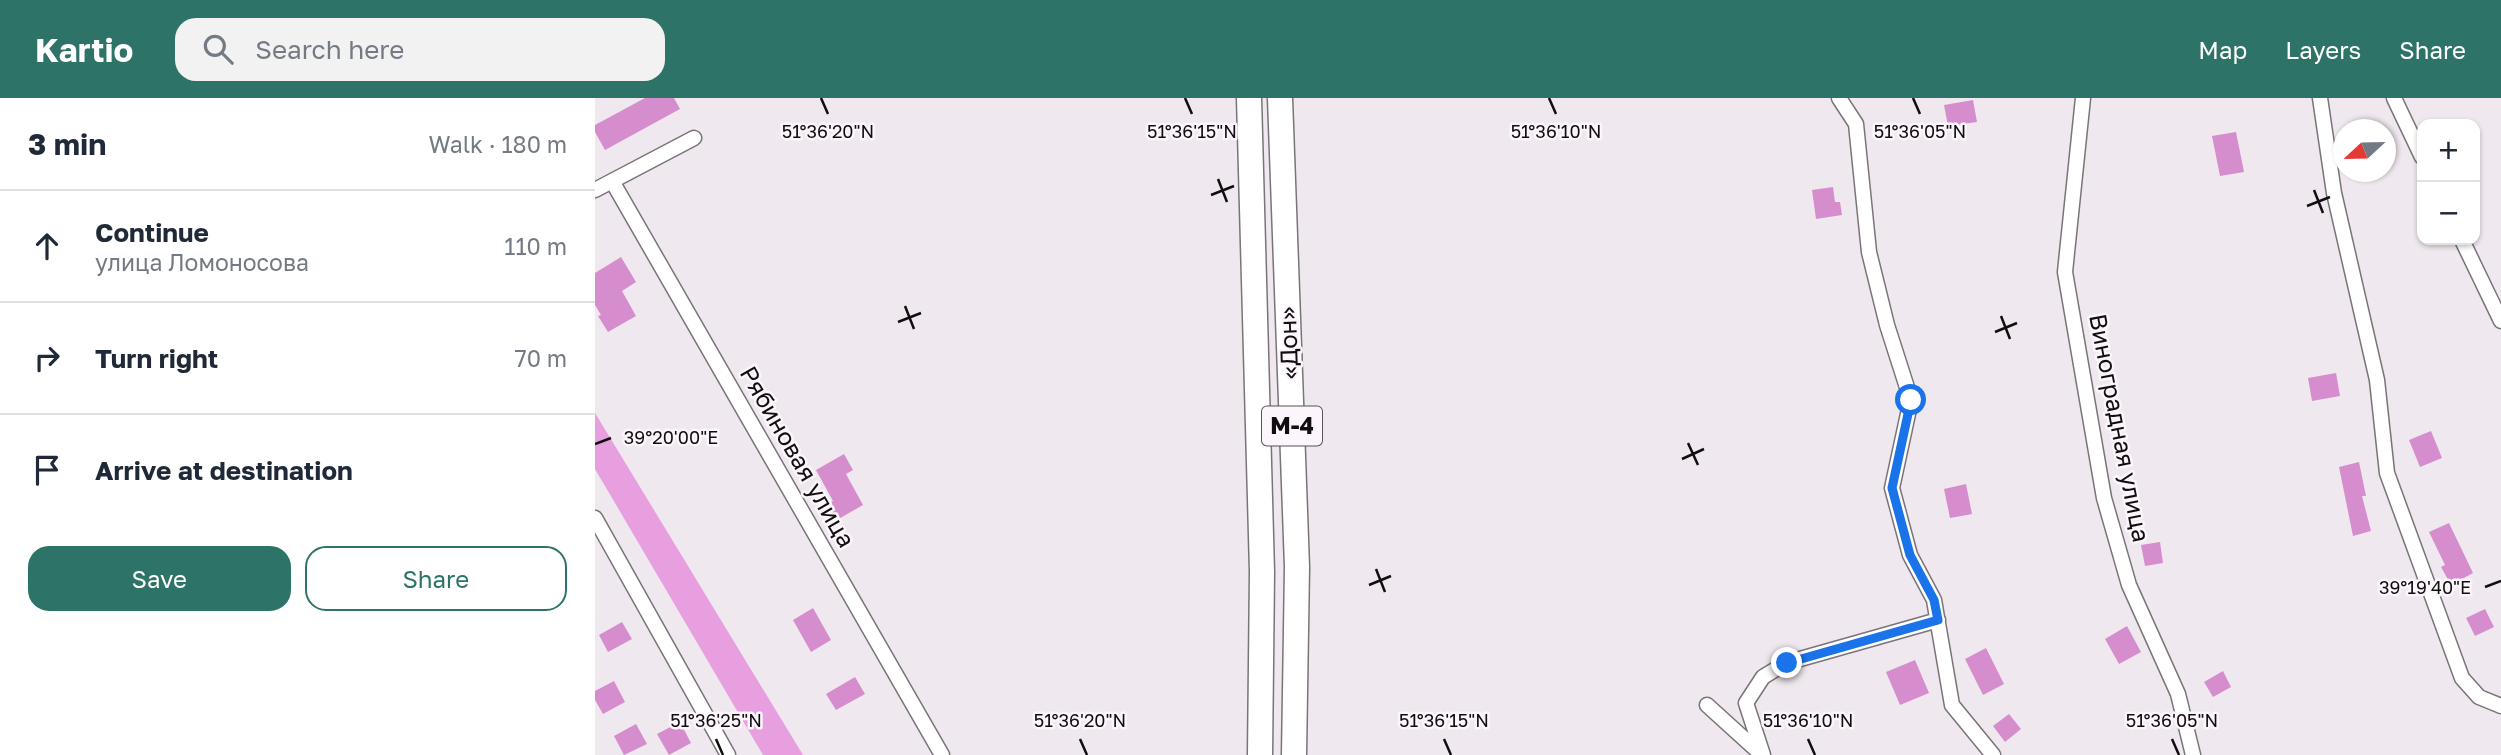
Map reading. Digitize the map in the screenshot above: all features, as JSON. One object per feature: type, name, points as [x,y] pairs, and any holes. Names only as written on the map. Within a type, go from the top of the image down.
[{"type":"highway","name":"«Дон»","points":[[1249,98],[1262,572],[1261,755]]},
{"type":"highway","name":"«Дон»","points":[[1280,98],[1297,567],[1294,755]]},
{"type":"street","points":[[1839,98],[1856,124],[1869,252],[1887,324],[1911,400],[1892,488],[1910,555],[1934,600],[1952,705],[1993,755]]},
{"type":"street","name":"Виноградная улица","points":[[2083,98],[2065,272],[2104,498],[2129,585],[2178,694],[2193,755]]},
{"type":"street","points":[[2320,98],[2334,192],[2378,380],[2387,473],[2462,678],[2479,697],[2501,706]]},
{"type":"street","points":[[2394,98],[2417,146]]},
{"type":"street","points":[[595,190],[694,138]]},
{"type":"street","name":"Рябиновая улица","points":[[612,181],[942,755]]},
{"type":"street","points":[[2464,245],[2501,321]]},
{"type":"street","points":[[595,518],[728,755]]},
{"type":"street","points":[[1763,755],[1746,703],[1763,677],[1787,663],[1938,620]]},
{"type":"street","points":[[1707,705],[1763,755]]},
{"type":"shaded area","points":[[595,413],[803,755],[763,755],[595,469]]},
{"type":"building","points":[[645,98],[674,98],[680,109],[605,150],[595,132],[595,125]]},
{"type":"building","points":[[1973,100],[1977,122],[1948,126],[1944,105]]},
{"type":"building","points":[[2236,132],[2244,172],[2220,176],[2212,136]]},
{"type":"building","points":[[1833,187],[1835,202],[1840,202],[1842,215],[1816,219],[1812,190]]},
{"type":"building","points":[[621,257],[636,282],[622,291],[636,316],[608,332],[595,305],[595,273]]},
{"type":"building","points":[[2336,373],[2340,396],[2312,401],[2308,378]]},
{"type":"building","points":[[2431,431],[2442,458],[2420,467],[2409,440]]},
{"type":"building","points":[[844,454],[853,470],[846,474],[863,505],[835,521],[825,505],[833,501],[816,470]]},
{"type":"building","points":[[2359,462],[2366,496],[2362,496],[2371,531],[2353,536],[2339,467]]},
{"type":"building","points":[[1966,484],[1972,514],[1950,518],[1944,489]]},
{"type":"building","points":[[2449,523],[2473,573],[2451,585],[2441,567],[2445,565],[2429,532]]},
{"type":"building","points":[[2160,542],[2163,563],[2145,566],[2141,545]]},
{"type":"building","points":[[813,608],[831,640],[811,652],[793,620]]},
{"type":"building","points":[[2485,609],[2494,627],[2475,636],[2466,618]]},
{"type":"building","points":[[622,622],[632,639],[608,652],[599,635]]},
{"type":"building","points":[[2127,626],[2141,652],[2119,664],[2105,639]]},
{"type":"building","points":[[1986,648],[2004,684],[1983,695],[1965,659]]},
{"type":"building","points":[[1915,660],[1929,693],[1900,705],[1886,672]]},
{"type":"building","points":[[2223,671],[2231,687],[2213,697],[2204,682]]},
{"type":"building","points":[[855,677],[865,694],[836,710],[826,694]]},
{"type":"building","points":[[614,681],[625,702],[603,714],[595,700],[595,691]]},
{"type":"building","points":[[2009,714],[2021,729],[2005,742],[1993,726]]},
{"type":"building","points":[[680,722],[691,743],[669,755],[657,734]]},
{"type":"building","points":[[636,724],[647,744],[624,755],[614,736]]},
{"type":"route","points":[[1787,663],[1938,620],[1934,600],[1910,555],[1892,488],[1911,400]]}]
